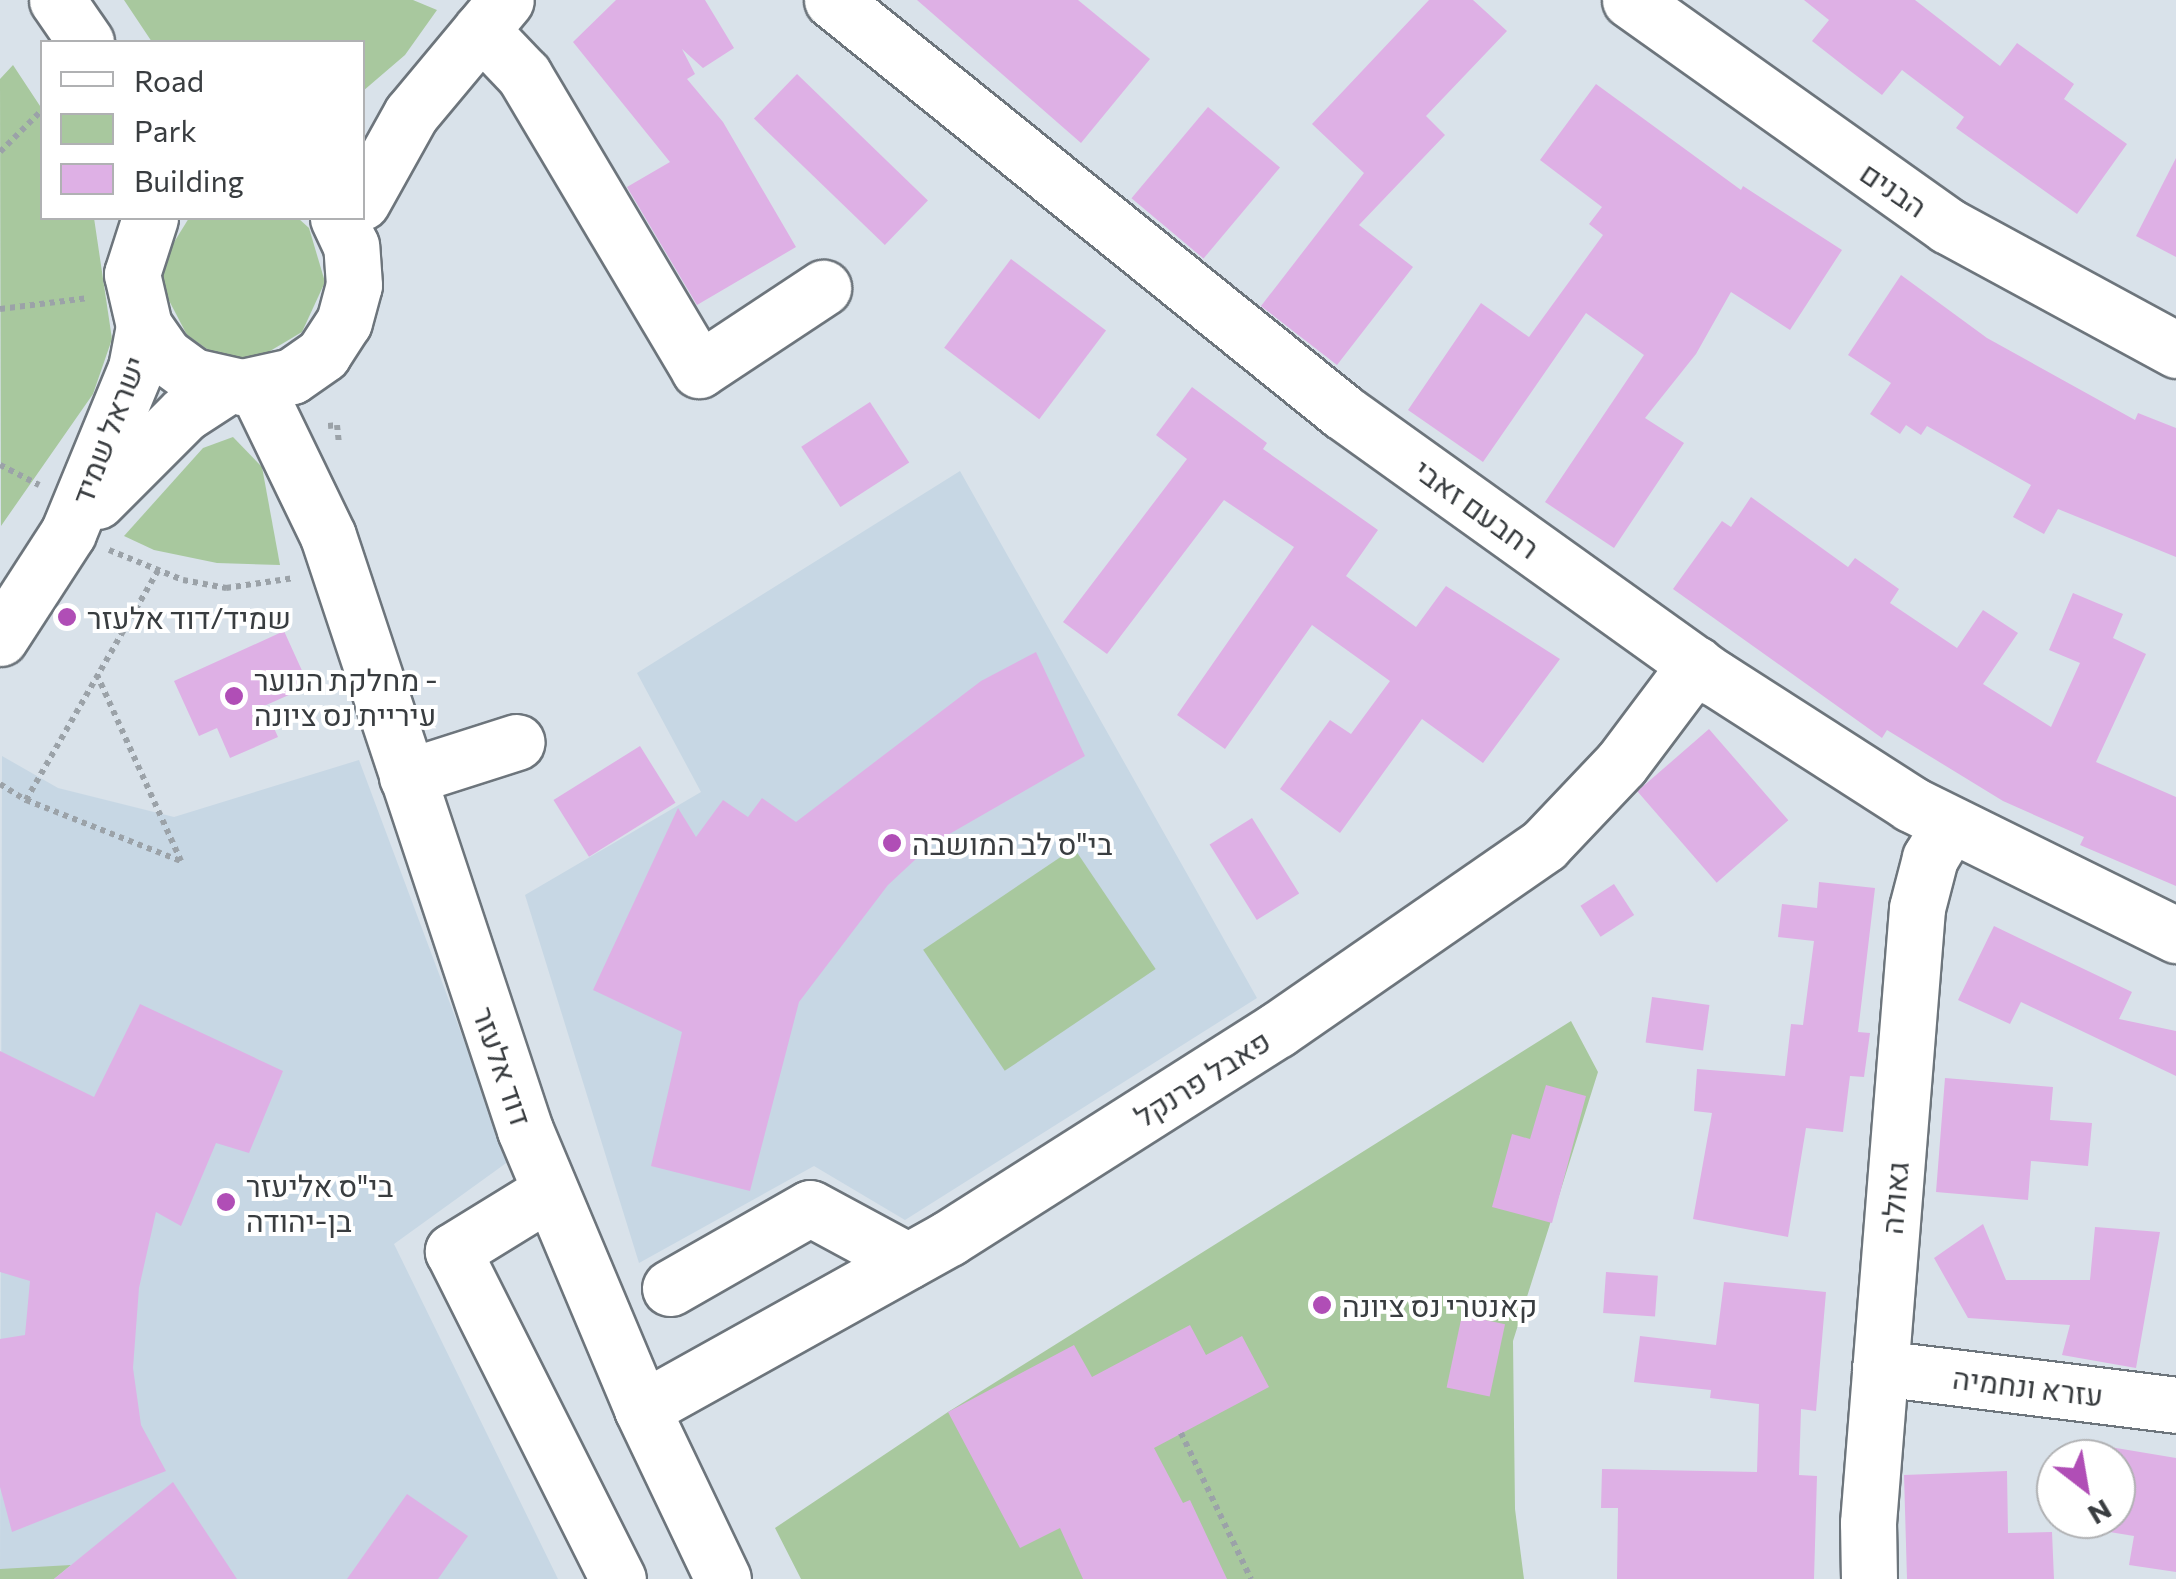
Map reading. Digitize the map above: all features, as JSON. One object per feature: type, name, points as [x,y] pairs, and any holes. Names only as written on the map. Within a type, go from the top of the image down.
[{"type":"street","name":"רחבעם זאבי","points":[[832,0],[1343,412],[1696,664],[1950,824],[2176,935]]},
{"type":"street","name":"הבנים","points":[[1630,0],[1948,226],[2176,350]]},
{"type":"street","points":[[365,194],[384,154],[438,78],[494,15],[524,75],[700,370],[823,288]]},
{"type":"street","points":[[365,129],[438,78]]},
{"type":"street","name":"דוד אלעזר","points":[[352,221],[349,303],[323,354],[311,416],[334,554],[550,1192],[642,1410],[723,1579]]},
{"type":"street","points":[[140,262],[164,355],[193,376],[241,386]]},
{"type":"street","name":"ישראל שמיד","points":[[68,533],[136,368],[140,262]]},
{"type":"street","name":"ישראל שמיד","points":[[0,638],[68,533],[156,440],[241,386],[292,376],[323,354]]},
{"type":"street","name":"דוד אלעזר","points":[[241,386],[334,554]]},
{"type":"street","name":"פאבל פרנקל","points":[[642,1410],[908,1261],[1277,1030],[1544,845],[1621,764],[1696,664]]},
{"type":"street","points":[[407,777],[517,742]]},
{"type":"street","name":"גאולה","points":[[1870,1579],[1880,1368],[1917,908],[1930,858],[1950,824]]},
{"type":"street","points":[[550,1192],[453,1251],[618,1579]]},
{"type":"street","points":[[670,1288],[810,1208],[908,1261]]},
{"type":"street","name":"עזרא ונחמיה","points":[[1880,1368],[2176,1405]]},
{"type":"path","points":[[0,152],[40,112]]},
{"type":"path","points":[[0,309],[140,262]]},
{"type":"path","points":[[68,533],[158,570],[226,588],[334,554]]},
{"type":"path","points":[[26,800],[158,570]]},
{"type":"path","points":[[0,784],[26,800],[181,861],[97,675]]},
{"type":"path","points":[[1181,1434],[1251,1579]]},
{"type":"shaded area","name":"בי\"ס לב המושבה","points":[[960,471],[1257,998],[905,1220],[814,1166],[639,1263],[525,895],[701,792],[637,673]]},
{"type":"shaded area","name":"בי\"ס אליעזר בן-יהודה","points":[[2,756],[58,788],[174,817],[359,760],[509,1161],[394,1244],[558,1579],[0,1579]]},
{"type":"green space","points":[[124,0],[413,0],[437,10],[405,55],[365,89],[365,40],[151,40]]},
{"type":"green space","points":[[13,65],[40,106],[40,220],[94,220],[112,339],[93,394],[1,526],[0,79]]},
{"type":"green space","points":[[188,220],[300,220],[309,228],[325,282],[302,332],[265,354],[238,358],[210,351],[187,335],[163,289],[163,260]]},
{"type":"green space","points":[[233,437],[262,467],[280,565],[217,563],[154,550],[124,536],[203,448]]},
{"type":"green space","points":[[1074,848],[1156,969],[1005,1071],[923,950]]},
{"type":"green space","name":"קאנטרי נס ציונה","points":[[1571,1021],[1598,1072],[1513,1341],[1515,1509],[1524,1579],[801,1579],[775,1528],[948,1412]]},
{"type":"green space","points":[[71,1565],[54,1579],[0,1579],[0,1569]]},
{"type":"building","points":[[616,0],[705,0],[734,48],[703,68],[682,49],[695,74],[687,79],[723,122],[796,247],[697,305],[627,187],[670,162],[573,42]]},
{"type":"building","points":[[917,0],[1078,0],[1150,59],[1081,143]]},
{"type":"building","points":[[1429,0],[1473,0],[1507,31],[1426,116],[1445,135],[1359,225],[1413,267],[1337,365],[1261,306],[1364,173],[1312,124]]},
{"type":"building","points":[[1804,0],[1915,0],[2000,66],[2017,43],[2074,84],[2064,99],[2127,144],[2077,214],[1956,128],[1964,117],[1902,70],[1882,95],[1812,41],[1829,20]]},
{"type":"building","points":[[797,74],[928,200],[885,245],[754,119]]},
{"type":"building","points":[[1596,84],[1741,190],[1743,186],[1842,250],[1790,330],[1731,292],[1696,354],[1645,418],[1684,443],[1614,548],[1545,502],[1644,355],[1586,313],[1483,462],[1408,410],[1481,303],[1529,337],[1603,235],[1589,224],[1602,207],[1540,160]]},
{"type":"building","points":[[1208,107],[1280,167],[1204,259],[1132,198]]},
{"type":"building","points":[[2176,158],[2176,257],[2136,236]]},
{"type":"building","points":[[1011,259],[1106,331],[1039,419],[944,348]]},
{"type":"building","points":[[1901,275],[1987,338],[2135,420],[2138,413],[2176,428],[2176,557],[2058,509],[2044,534],[2013,517],[2031,485],[1927,426],[1921,435],[1906,425],[1900,434],[1870,414],[1891,383],[1848,355]]},
{"type":"building","points":[[1192,387],[1267,443],[1263,449],[1378,530],[1346,576],[1416,627],[1446,586],[1560,659],[1483,763],[1422,719],[1340,833],[1280,789],[1330,720],[1351,734],[1390,681],[1312,625],[1225,749],[1177,715],[1294,547],[1224,500],[1107,654],[1063,622],[1187,459],[1156,435]]},
{"type":"building","points":[[870,402],[909,462],[840,507],[801,447]]},
{"type":"building","points":[[1751,497],[1848,567],[1855,558],[1899,589],[1890,603],[1957,648],[1983,610],[2018,633],[1983,684],[2051,727],[2080,663],[2049,650],[2073,593],[2123,614],[2113,638],[2146,654],[2096,762],[2176,797],[2176,886],[2080,845],[2084,837],[2003,801],[1887,730],[1882,738],[1673,589],[1722,521],[1731,527]]},
{"type":"building","name":"מחלקת הנוער - עיריית נס ציונה","points":[[284,631],[309,686],[264,706],[278,737],[230,758],[217,728],[199,736],[174,681]]},
{"type":"building","points":[[1036,652],[1085,756],[932,844],[888,885],[799,1002],[750,1191],[651,1166],[682,1032],[593,990],[678,808],[696,837],[723,800],[748,817],[762,798],[796,822],[981,681]]},
{"type":"building","points":[[1709,729],[1788,820],[1717,883],[1637,791]]},
{"type":"building","points":[[640,746],[676,803],[589,857],[553,800]]},
{"type":"building","points":[[1252,818],[1299,893],[1257,920],[1210,844]]},
{"type":"building","points":[[1819,882],[1875,888],[1858,1032],[1870,1033],[1864,1077],[1850,1076],[1843,1132],[1806,1128],[1788,1237],[1693,1219],[1712,1113],[1694,1111],[1697,1069],[1785,1076],[1791,1024],[1803,1025],[1814,941],[1778,937],[1782,904],[1817,908]]},
{"type":"building","points":[[1614,884],[1634,915],[1601,937],[1580,906]]},
{"type":"building","points":[[1994,926],[2132,992],[2119,1019],[2176,1031],[2176,1076],[2021,1002],[2010,1024],[1958,1000]]},
{"type":"building","points":[[1652,997],[1709,1005],[1703,1051],[1646,1043]]},
{"type":"building","points":[[140,1004],[283,1071],[249,1153],[216,1143],[181,1226],[156,1212],[139,1288],[133,1368],[141,1425],[166,1471],[12,1532],[0,1487],[0,1339],[25,1335],[30,1281],[0,1272],[0,1051],[94,1097]]},
{"type":"building","points":[[1945,1078],[2053,1087],[2050,1120],[2092,1123],[2088,1166],[2031,1161],[2028,1200],[1936,1192]]},
{"type":"building","points":[[1546,1085],[1586,1096],[1552,1223],[1492,1207],[1512,1134],[1530,1139]]},
{"type":"building","points":[[1983,1224],[2006,1280],[2090,1280],[2095,1227],[2160,1232],[2136,1368],[2062,1355],[2070,1325],[1968,1318],[1934,1258]]},
{"type":"building","points":[[1606,1272],[1658,1276],[1655,1317],[1603,1313]]},
{"type":"building","points":[[1724,1282],[1826,1292],[1816,1411],[1801,1409],[1799,1475],[1817,1476],[1814,1579],[1617,1579],[1618,1508],[1601,1508],[1602,1469],[1757,1472],[1759,1404],[1710,1398],[1711,1390],[1634,1382],[1640,1336],[1716,1345]]},
{"type":"building","points":[[1462,1315],[1505,1324],[1490,1397],[1447,1387]]},
{"type":"building","points":[[1190,1325],[1206,1355],[1242,1336],[1269,1387],[1154,1448],[1183,1503],[1190,1500],[1227,1579],[1083,1579],[1060,1528],[1020,1548],[948,1412],[1074,1345],[1092,1377]]},
{"type":"building","points":[[2136,1451],[2176,1458],[2176,1572],[2129,1565],[2136,1539]]},
{"type":"building","points":[[2007,1471],[2008,1533],[2036,1532],[2036,1539],[2052,1539],[2054,1579],[1907,1579],[1904,1475]]},
{"type":"building","points":[[173,1482],[237,1579],[54,1579]]},
{"type":"building","points":[[407,1494],[468,1536],[438,1579],[347,1579]]},
{"type":"place","name":"שמיד/דוד אלעזר","points":[[67,617]]},
{"type":"place","name":"מחלקת הנוער - עיריית נס ציונה","points":[[234,696]]},
{"type":"place","name":"בי\"ס לב המושבה","points":[[892,843]]},
{"type":"place","name":"בי\"ס אליעזר בן-יהודה","points":[[226,1202]]},
{"type":"place","name":"קאנטרי נס ציונה","points":[[1322,1305]]}]
